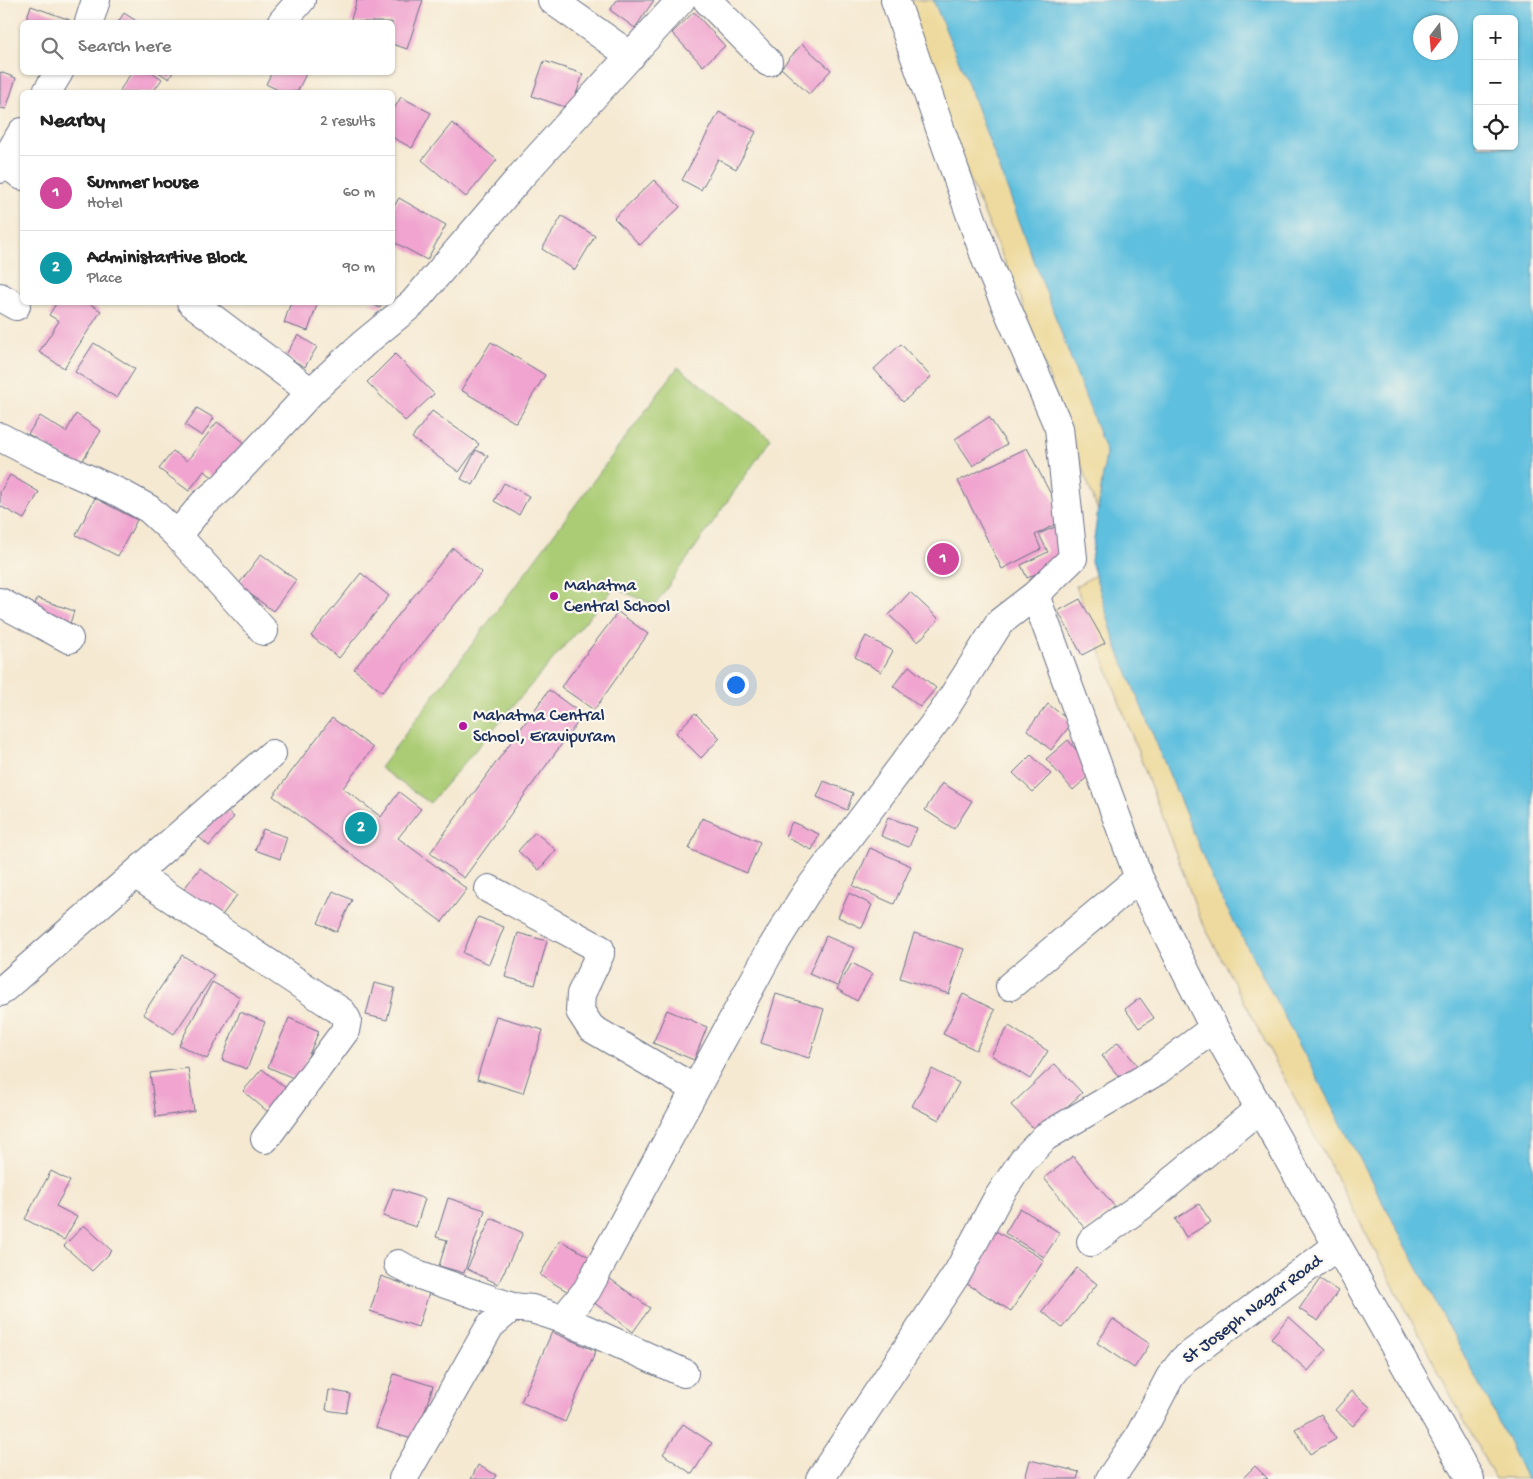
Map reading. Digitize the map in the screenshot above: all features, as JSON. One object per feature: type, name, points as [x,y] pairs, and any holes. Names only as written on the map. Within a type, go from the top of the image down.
[{"type":"street","points":[[90,20],[96,0]]},
{"type":"street","points":[[284,20],[301,0]]},
{"type":"street","points":[[552,0],[631,56]]},
{"type":"street","points":[[177,535],[203,504],[224,486],[312,392],[363,344],[413,303],[522,175],[681,0]]},
{"type":"street","points":[[707,0],[768,62]]},
{"type":"street","points":[[563,1319],[587,1290],[598,1273],[771,949],[806,893],[942,712],[1000,622],[1035,595],[1073,558],[1059,428],[987,262],[895,0]]},
{"type":"street","points":[[48,90],[57,75]]},
{"type":"street","points":[[9,169],[20,138]]},
{"type":"street","points":[[195,305],[312,392]]},
{"type":"street","points":[[0,437],[39,457],[120,493],[149,509],[177,535],[264,631]]},
{"type":"street","points":[[1035,595],[1139,878],[1214,1028],[1470,1479]]},
{"type":"street","points":[[0,602],[69,640]]},
{"type":"street","points":[[0,992],[272,754]]},
{"type":"street","points":[[135,874],[342,1012],[347,1020],[345,1031],[265,1139]]},
{"type":"street","points":[[1010,986],[1139,878]]},
{"type":"street","points":[[489,889],[600,949],[600,954],[580,994],[580,1011],[591,1028],[695,1089]]},
{"type":"street","points":[[820,1479],[958,1272],[997,1199],[1023,1160],[1045,1138],[1156,1071],[1214,1028]]},
{"type":"street","points":[[1091,1242],[1144,1204],[1260,1108]]},
{"type":"street","name":"St Joseph Nagar Road","points":[[1110,1479],[1138,1438],[1170,1377],[1183,1360],[1337,1246]]},
{"type":"street","points":[[398,1264],[414,1273],[512,1307],[532,1309],[563,1319],[684,1373]]},
{"type":"street","points":[[403,1479],[490,1326],[512,1307]]},
{"type":"green space","points":[[678,367],[771,439],[655,605],[614,588],[430,803],[380,768]]},
{"type":"sand","points":[[894,0],[1064,0],[1533,1479],[1495,1479],[1200,918],[1076,586],[1117,563],[1020,298]]},
{"type":"water","points":[[933,0],[1533,0],[1533,1479],[1526,1479],[1491,1406],[1216,888],[1116,645],[1091,561],[1106,452],[963,71]]},
{"type":"building","points":[[357,0],[423,0],[407,49],[395,45],[395,20],[351,20]]},
{"type":"building","points":[[617,0],[654,0],[635,28],[610,10]]},
{"type":"building","points":[[31,6],[70,20],[26,20]]},
{"type":"building","points":[[694,12],[725,46],[703,66],[672,33]]},
{"type":"building","points":[[124,13],[135,20],[119,20]]},
{"type":"building","points":[[802,44],[831,70],[809,94],[781,68]]},
{"type":"building","points":[[544,61],[583,74],[571,109],[532,96]]},
{"type":"building","points":[[0,72],[16,78],[6,109],[0,108]]},
{"type":"building","points":[[130,75],[156,75],[162,79],[154,90],[120,90]]},
{"type":"building","points":[[163,75],[171,75],[169,79]]},
{"type":"building","points":[[270,75],[306,75],[298,90],[278,90],[266,84]]},
{"type":"building","points":[[401,97],[431,113],[412,148],[395,139],[395,107]]},
{"type":"building","points":[[719,112],[756,132],[736,169],[718,159],[701,190],[682,180]]},
{"type":"building","points":[[452,123],[497,160],[466,197],[422,160]]},
{"type":"building","points":[[654,180],[680,207],[640,245],[614,218]]},
{"type":"building","points":[[399,198],[446,225],[427,260],[395,243],[395,205]]},
{"type":"building","points":[[562,216],[595,236],[575,270],[542,249]]},
{"type":"building","points":[[55,305],[92,305],[101,311],[64,368],[39,352],[59,321],[49,315]]},
{"type":"building","points":[[290,305],[317,305],[308,331],[284,323]]},
{"type":"building","points":[[298,335],[317,347],[305,367],[285,356]]},
{"type":"building","points":[[491,342],[545,375],[516,423],[461,390]]},
{"type":"building","points":[[94,343],[135,369],[117,398],[75,372]]},
{"type":"building","points":[[901,344],[931,377],[903,402],[874,369]]},
{"type":"building","points":[[395,354],[434,394],[405,421],[367,382]]},
{"type":"building","points":[[197,408],[214,418],[202,436],[185,425]]},
{"type":"building","points":[[432,411],[479,444],[459,472],[412,438]]},
{"type":"building","points":[[76,414],[101,431],[79,466],[28,434],[40,416],[66,432]]},
{"type":"building","points":[[989,417],[1007,444],[973,466],[955,439]]},
{"type":"building","points":[[217,422],[244,442],[217,480],[204,471],[189,491],[159,469],[173,451],[187,461]]},
{"type":"building","points":[[1027,448],[1064,520],[1035,535],[1041,549],[1002,569],[958,481]]},
{"type":"building","points":[[476,450],[488,456],[473,485],[461,479]]},
{"type":"building","points":[[10,475],[39,492],[24,519],[0,506],[0,492]]},
{"type":"building","points":[[504,483],[529,496],[519,515],[494,501]]},
{"type":"building","points":[[95,498],[137,520],[118,556],[76,535]]},
{"type":"building","points":[[1055,527],[1069,558],[1027,578],[1021,565],[1048,552],[1039,534]]},
{"type":"building","points":[[453,548],[482,572],[382,692],[354,669]]},
{"type":"building","points":[[261,554],[296,580],[273,611],[238,585]]},
{"type":"building","points":[[361,573],[389,596],[339,658],[311,636]]},
{"type":"building","points":[[910,592],[939,619],[918,642],[889,615]]},
{"type":"building","points":[[37,598],[74,611],[68,630],[31,618]]},
{"type":"building","points":[[1080,599],[1105,643],[1082,655],[1058,611]]},
{"type":"building","points":[[618,612],[648,634],[594,710],[561,687]]},
{"type":"building","points":[[866,636],[893,651],[881,672],[855,657]]},
{"type":"building","points":[[909,666],[936,688],[920,707],[893,686]]},
{"type":"building","points":[[549,690],[583,715],[464,878],[430,853]]},
{"type":"building","points":[[1048,704],[1072,723],[1051,750],[1027,730]]},
{"type":"building","points":[[695,713],[720,738],[701,758],[676,733]]},
{"type":"building","points":[[332,718],[373,748],[343,788],[381,817],[399,792],[421,809],[398,838],[467,889],[442,922],[273,796]]},
{"type":"building","points":[[1068,740],[1094,771],[1073,790],[1046,759]]},
{"type":"building","points":[[1031,755],[1051,774],[1033,792],[1013,773]]},
{"type":"building","points":[[824,781],[853,793],[847,810],[817,797]]},
{"type":"building","points":[[942,783],[972,801],[954,829],[925,810]]},
{"type":"building","points":[[224,808],[234,817],[209,846],[199,837]]},
{"type":"building","points":[[888,817],[917,828],[909,847],[881,836]]},
{"type":"building","points":[[702,818],[760,842],[747,873],[689,849]]},
{"type":"building","points":[[792,822],[819,834],[812,850],[785,837]]},
{"type":"building","points":[[263,829],[287,837],[280,859],[255,850]]},
{"type":"building","points":[[535,832],[556,850],[539,870],[518,851]]},
{"type":"building","points":[[870,848],[911,866],[894,904],[853,886]]},
{"type":"building","points":[[200,868],[237,895],[220,918],[183,890]]},
{"type":"building","points":[[333,891],[352,900],[337,932],[318,923]]},
{"type":"building","points":[[849,893],[872,905],[862,928],[838,917]]},
{"type":"building","points":[[478,917],[504,927],[489,964],[463,953]]},
{"type":"building","points":[[518,933],[547,941],[535,985],[505,977]]},
{"type":"building","points":[[914,933],[964,949],[949,994],[900,978]]},
{"type":"building","points":[[826,936],[854,948],[837,986],[809,974]]},
{"type":"building","points":[[182,955],[214,975],[174,1034],[143,1014]]},
{"type":"building","points":[[852,963],[872,974],[857,1001],[837,989]]},
{"type":"building","points":[[212,982],[240,997],[207,1059],[179,1045]]},
{"type":"building","points":[[374,983],[395,988],[387,1020],[366,1015]]},
{"type":"building","points":[[776,994],[824,1009],[809,1058],[761,1043]]},
{"type":"building","points":[[963,994],[995,1010],[976,1050],[943,1034]]},
{"type":"building","points":[[1140,998],[1154,1018],[1139,1028],[1125,1009]]},
{"type":"building","points":[[667,1010],[707,1027],[694,1060],[653,1043]]},
{"type":"building","points":[[240,1012],[265,1022],[247,1069],[222,1060]]},
{"type":"building","points":[[496,1016],[543,1030],[523,1093],[477,1079]]},
{"type":"building","points":[[289,1018],[319,1031],[298,1080],[268,1067]]},
{"type":"building","points":[[1009,1026],[1048,1051],[1030,1079],[991,1055]]},
{"type":"building","points":[[1118,1042],[1142,1071],[1125,1084],[1102,1056]]},
{"type":"building","points":[[1055,1064],[1082,1093],[1038,1133],[1011,1105]]},
{"type":"building","points":[[188,1068],[194,1111],[156,1117],[150,1073]]},
{"type":"building","points":[[262,1069],[287,1089],[268,1112],[243,1091]]},
{"type":"building","points":[[932,1069],[959,1083],[939,1120],[912,1106]]},
{"type":"building","points":[[1073,1156],[1115,1207],[1086,1230],[1044,1178]]},
{"type":"building","points":[[51,1171],[70,1181],[56,1206],[77,1217],[64,1240],[25,1219]]},
{"type":"building","points":[[393,1188],[425,1199],[416,1227],[383,1216]]},
{"type":"building","points":[[448,1198],[485,1210],[464,1273],[439,1266],[447,1240],[436,1237]]},
{"type":"building","points":[[1199,1204],[1211,1222],[1186,1237],[1175,1219]]},
{"type":"building","points":[[1020,1208],[1060,1233],[1044,1257],[1005,1233]]},
{"type":"building","points":[[491,1218],[523,1233],[498,1284],[467,1269]]},
{"type":"building","points":[[84,1225],[112,1251],[92,1271],[64,1246]]},
{"type":"building","points":[[996,1231],[1044,1260],[1011,1311],[964,1282]]},
{"type":"building","points":[[560,1240],[591,1258],[570,1293],[540,1275]]},
{"type":"building","points":[[1077,1268],[1097,1284],[1062,1328],[1042,1311]]},
{"type":"building","points":[[381,1276],[429,1293],[418,1327],[370,1311]]},
{"type":"building","points":[[609,1278],[650,1308],[633,1332],[592,1301]]},
{"type":"building","points":[[1320,1279],[1338,1291],[1318,1321],[1299,1309]]},
{"type":"building","points":[[1289,1317],[1326,1350],[1308,1371],[1271,1338]]},
{"type":"building","points":[[1113,1319],[1150,1344],[1134,1368],[1097,1343]]},
{"type":"building","points":[[552,1332],[596,1351],[565,1422],[521,1402]]},
{"type":"building","points":[[394,1374],[433,1386],[415,1440],[376,1428]]},
{"type":"building","points":[[329,1390],[350,1394],[346,1413],[326,1410]]},
{"type":"building","points":[[1352,1391],[1370,1407],[1353,1426],[1335,1410]]},
{"type":"building","points":[[1321,1414],[1336,1439],[1310,1454],[1295,1429]]},
{"type":"building","points":[[683,1424],[712,1443],[692,1474],[663,1454]]},
{"type":"building","points":[[1030,1460],[1079,1472],[1077,1479],[1025,1479]]},
{"type":"building","points":[[478,1465],[496,1475],[494,1479],[471,1479]]},
{"type":"building","points":[[1255,1466],[1268,1479],[1242,1479]]},
{"type":"place","name":"Summer house","points":[[943,559]]},
{"type":"place","name":"Mahatma Central School","points":[[554,596]]},
{"type":"place","name":"Mahatma Central School, Eravipuram","points":[[463,726]]},
{"type":"place","name":"Administartive Block","points":[[361,828]]}]
